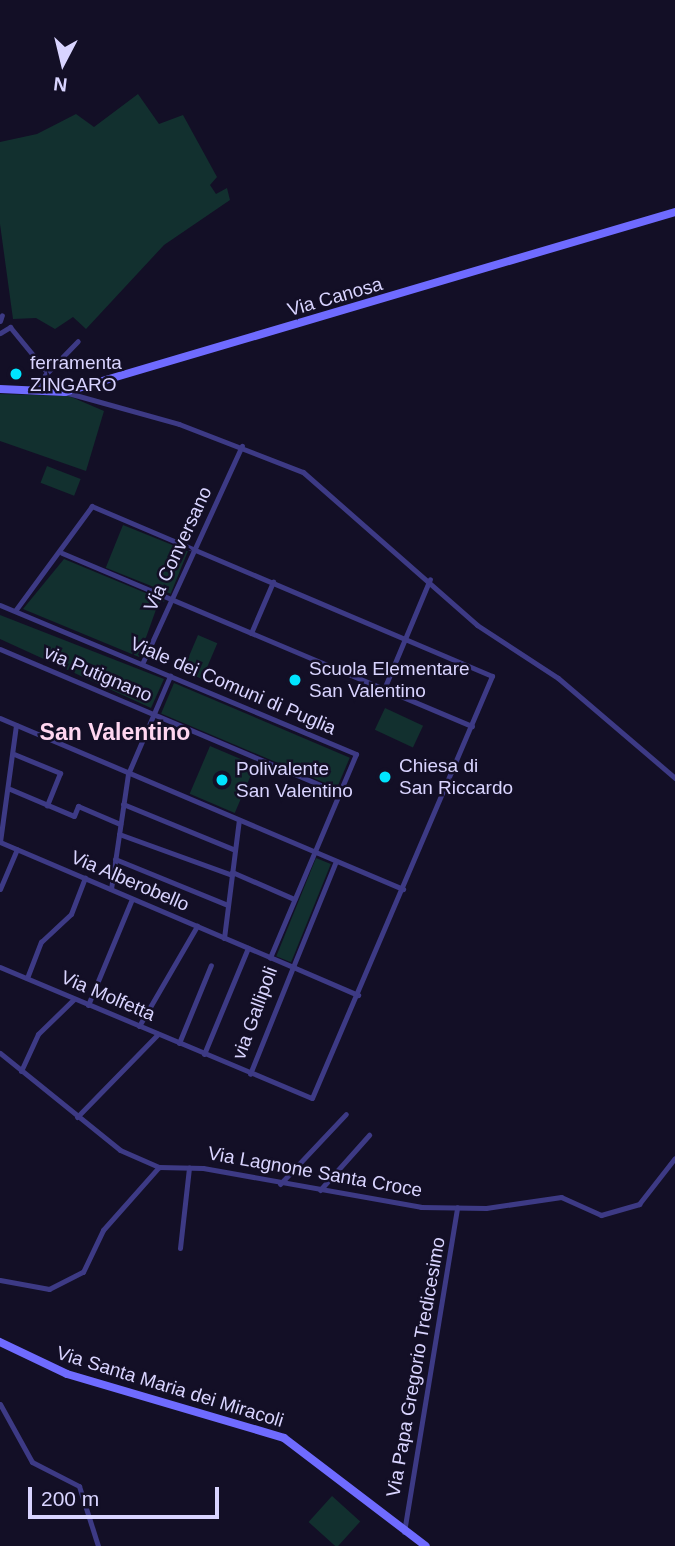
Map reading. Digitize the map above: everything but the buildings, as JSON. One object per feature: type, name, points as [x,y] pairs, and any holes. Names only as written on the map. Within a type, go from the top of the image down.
[{"type":"main road","name":"Via Canosa","points":[[0,389],[65,392],[675,212]]},
{"type":"main road","name":"Via Santa Maria dei Miracoli","points":[[0,1342],[67,1374],[284,1438],[322,1461],[404,1532],[426,1546]]},
{"type":"street","points":[[0,332],[10,327],[47,372]]},
{"type":"street","points":[[39,391],[47,372],[78,341]]},
{"type":"street","points":[[65,392],[242,446],[303,472],[430,579],[477,625],[558,678],[675,778]]},
{"type":"street","name":"Via Conversano","points":[[142,664],[242,446]]},
{"type":"street","points":[[15,611],[62,553],[92,506],[487,672],[491,678],[472,726],[358,995],[293,967],[337,861]]},
{"type":"street","points":[[62,553],[472,726]]},
{"type":"street","points":[[384,689],[430,579]]},
{"type":"street","points":[[251,633],[273,582]]},
{"type":"street","name":"Viale dei Comuni di Puglia","points":[[0,605],[356,754],[270,958]]},
{"type":"street","name":"via Putignano","points":[[0,649],[339,793]]},
{"type":"street","points":[[111,890],[128,774],[170,676]]},
{"type":"street","points":[[0,718],[403,889]]},
{"type":"street","points":[[0,842],[10,789],[16,725]]},
{"type":"street","points":[[14,754],[61,773],[47,804]]},
{"type":"street","points":[[10,789],[74,816],[78,806],[120,824]]},
{"type":"street","points":[[123,804],[235,850]]},
{"type":"street","points":[[224,938],[239,820]]},
{"type":"street","points":[[119,834],[294,899]]},
{"type":"street","name":"Via Alberobello","points":[[0,842],[248,948]]},
{"type":"street","points":[[0,890],[17,849]]},
{"type":"street","points":[[115,859],[228,905]]},
{"type":"street","points":[[27,978],[41,942],[71,914],[85,878]]},
{"type":"street","points":[[88,1005],[132,899]]},
{"type":"street","points":[[139,1026],[197,926]]},
{"type":"street","points":[[204,1054],[248,948]]},
{"type":"street","name":"via Gallipoli","points":[[248,948],[293,967],[250,1073]]},
{"type":"street","points":[[178,1043],[211,965]]},
{"type":"street","name":"Via Molfetta","points":[[0,967],[204,1054]]},
{"type":"street","name":"via Gallipoli","points":[[204,1054],[312,1098],[358,995]]},
{"type":"street","points":[[21,1071],[38,1034],[75,999]]},
{"type":"street","points":[[77,1117],[158,1034]]},
{"type":"street","name":"Via Lagnone Santa Croce","points":[[0,1054],[120,1150],[159,1167],[189,1168],[320,1190],[457,1207],[561,1197],[592,1213],[612,1214],[639,1204],[675,1158]]},
{"type":"street","points":[[280,1184],[346,1114]]},
{"type":"street","points":[[320,1190],[369,1135]]},
{"type":"street","points":[[0,1280],[49,1289],[82,1272],[103,1230],[159,1167]]},
{"type":"street","points":[[180,1248],[189,1168]]},
{"type":"street","name":"Via Papa Gregorio Tredicesimo","points":[[404,1532],[457,1207]]},
{"type":"street","points":[[0,1404],[32,1462],[79,1486],[98,1546]]},
{"type":"green space","points":[[138,94],[159,124],[183,115],[217,177],[210,185],[216,194],[227,188],[230,200],[164,245],[86,329],[73,317],[55,329],[36,318],[13,319],[0,224],[0,142],[37,134],[76,114],[94,127]]},
{"type":"green space","points":[[0,394],[69,396],[104,411],[86,471],[0,441]]},
{"type":"green space","points":[[47,466],[81,479],[74,496],[41,483]]},
{"type":"green space","points":[[123,525],[188,551],[171,594],[106,568]]},
{"type":"green space","points":[[64,559],[165,601],[158,604],[139,657],[23,609]]},
{"type":"green space","points":[[0,615],[164,679],[151,708],[0,639]]},
{"type":"green space","points":[[198,635],[217,643],[202,679],[183,671]]},
{"type":"green space","points":[[174,683],[350,758],[337,788],[161,713]]},
{"type":"green space","points":[[385,708],[423,726],[413,748],[375,730]]},
{"type":"green space","name":"Polivalente San Valentino","points":[[210,746],[255,765],[235,813],[190,794]]},
{"type":"green space","points":[[316,858],[331,864],[291,962],[276,956]]},
{"type":"green space","points":[[332,1496],[360,1521],[338,1546],[309,1522]]},
{"type":"place","name":"ferramenta ZINGARO","points":[[16,374]]},
{"type":"place","name":"Scuola Elementare San Valentino","points":[[295,680]]},
{"type":"place","name":"Chiesa di San Riccardo","points":[[385,777]]},
{"type":"place","name":"Polivalente San Valentino","points":[[222,780]]},
{"type":"district","name":"San Valentino","points":[[115,732]]}]
